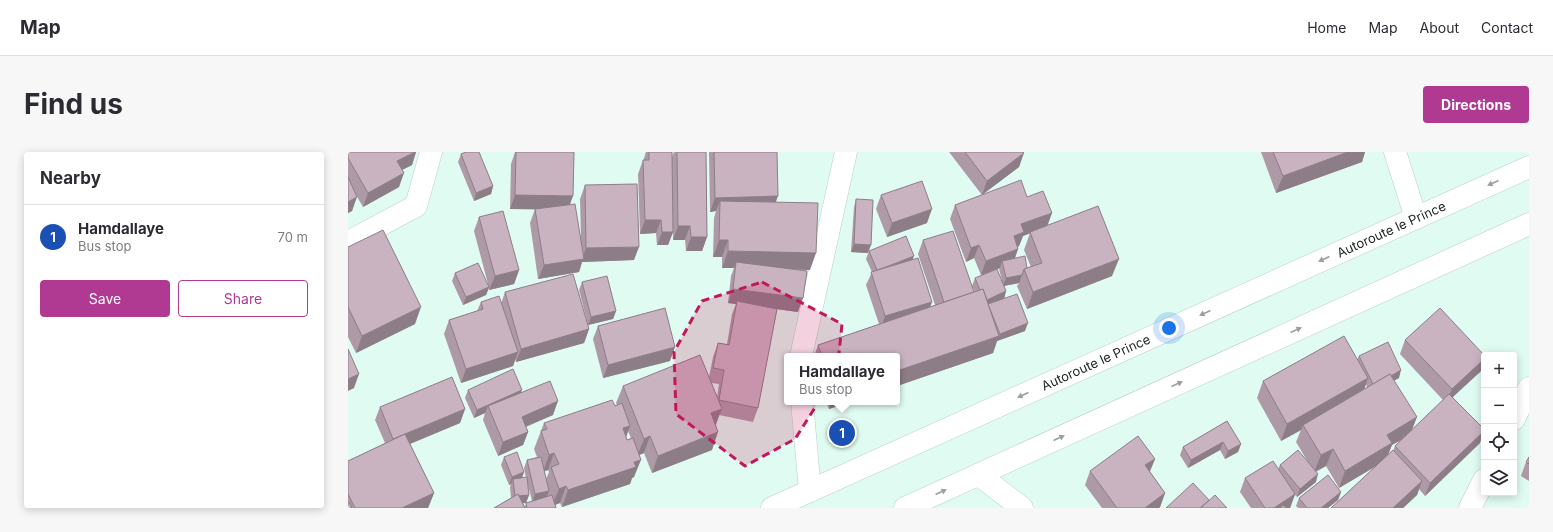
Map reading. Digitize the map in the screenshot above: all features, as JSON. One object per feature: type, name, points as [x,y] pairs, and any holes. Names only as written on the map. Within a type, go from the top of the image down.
[{"type":"main road","points":[[348,242],[416,206],[431,152]]},
{"type":"main road","points":[[802,353],[846,152]]},
{"type":"main road","points":[[1395,152],[1416,218]]},
{"type":"main road","name":"Autoroute le Prince","points":[[772,508],[1529,167]]},
{"type":"main road","points":[[905,508],[1529,224]]},
{"type":"main road","points":[[1517,413],[1529,388]]},
{"type":"main road","points":[[802,405],[810,491]]},
{"type":"main road","points":[[979,474],[1022,508]]},
{"type":"main road","points":[[1470,508],[1481,486]]},
{"type":"highlighted area","points":[[762,282],[842,324],[837,373],[795,439],[745,466],[676,414],[674,352],[702,301]]},
{"type":"building","points":[[348,152],[415,152],[397,161],[404,173],[368,193],[348,158]]},
{"type":"building","points":[[466,152],[479,152],[493,186],[476,193],[461,154]]},
{"type":"building","points":[[516,152],[574,152],[573,196],[515,195]]},
{"type":"building","points":[[649,152],[672,152],[673,232],[662,232],[661,220],[645,220],[643,160],[649,160]]},
{"type":"building","points":[[677,152],[706,152],[707,237],[691,237],[690,226],[678,226]]},
{"type":"building","points":[[714,152],[777,152],[778,196],[715,198]]},
{"type":"building","points":[[965,152],[1023,152],[1024,153],[987,181]]},
{"type":"building","points":[[1273,152],[1348,152],[1283,176]]},
{"type":"building","points":[[348,177],[357,197],[348,202]]},
{"type":"building","points":[[1021,180],[1027,197],[1043,191],[1052,213],[1021,224],[1024,232],[1014,236],[1018,249],[986,261],[979,245],[971,248],[955,205]]},
{"type":"building","points":[[922,181],[932,209],[892,223],[881,195]]},
{"type":"building","points":[[637,184],[639,247],[586,248],[585,185]]},
{"type":"building","points":[[856,199],[873,200],[871,245],[854,244]]},
{"type":"building","points":[[720,201],[818,203],[816,253],[728,251],[728,240],[719,240]]},
{"type":"building","points":[[575,204],[584,259],[544,265],[535,209]]},
{"type":"building","points":[[1098,206],[1119,259],[1033,292],[1024,269],[1042,263],[1030,232]]},
{"type":"building","points":[[503,211],[519,270],[495,276],[479,217]]},
{"type":"building","points":[[383,230],[421,307],[362,336],[348,307],[348,247]]},
{"type":"building","points":[[953,231],[974,292],[944,302],[923,240]]},
{"type":"building","points":[[906,236],[914,256],[877,270],[869,251]]},
{"type":"building","points":[[1025,256],[1027,268],[1024,269],[1022,275],[1006,278],[1002,261]]},
{"type":"building","points":[[918,258],[932,302],[885,316],[871,272]]},
{"type":"building","points":[[736,262],[807,271],[803,298],[733,289]]},
{"type":"building","points":[[478,263],[489,287],[466,297],[455,273]]},
{"type":"building","points":[[997,269],[1006,291],[987,300],[983,289],[980,290],[975,278]]},
{"type":"building","points":[[573,274],[589,329],[521,349],[505,292]]},
{"type":"building","points":[[607,276],[616,311],[591,317],[582,282]]},
{"type":"building","points":[[983,289],[999,336],[900,370],[900,353],[821,353],[818,345]]},
{"type":"building","points":[[1017,294],[1028,323],[1000,334],[988,304]]},
{"type":"building","points":[[499,296],[518,352],[466,369],[449,320],[483,309],[481,302]]},
{"type":"building","points":[[737,301],[777,309],[758,408],[719,400],[724,370],[713,368],[718,343],[729,345]]},
{"type":"building","points":[[665,308],[675,347],[608,365],[598,326]]},
{"type":"building","points":[[1440,308],[1481,352],[1481,362],[1452,389],[1405,340]]},
{"type":"building","points":[[1344,336],[1368,378],[1287,424],[1263,381]]},
{"type":"building","points":[[1388,342],[1401,370],[1391,376],[1390,374],[1373,384],[1359,356]]},
{"type":"building","points":[[348,349],[359,374],[348,379]]},
{"type":"building","points":[[700,355],[722,409],[711,413],[718,432],[658,456],[650,436],[644,439],[623,386]]},
{"type":"building","points":[[513,369],[522,390],[477,410],[468,390]]},
{"type":"building","points":[[1390,374],[1417,417],[1387,435],[1392,443],[1345,471],[1333,449],[1321,455],[1303,425]]},
{"type":"building","points":[[452,377],[465,409],[393,439],[380,407]]},
{"type":"building","points":[[550,381],[558,401],[522,417],[528,432],[503,442],[488,406]]},
{"type":"building","points":[[1449,394],[1481,426],[1481,434],[1430,483],[1395,446]]},
{"type":"building","points":[[612,400],[615,406],[622,403],[630,426],[623,428],[627,440],[633,438],[641,460],[634,462],[636,467],[568,490],[566,486],[559,489],[551,467],[559,464],[554,453],[549,455],[541,431],[547,429],[544,423]]},
{"type":"building","points":[[1227,421],[1241,444],[1228,451],[1223,442],[1191,460],[1183,447]]},
{"type":"building","points":[[405,434],[434,493],[402,508],[355,508],[348,494],[348,461]]},
{"type":"building","points":[[1138,436],[1155,459],[1145,465],[1165,493],[1145,508],[1117,508],[1090,471]]},
{"type":"building","points":[[1298,450],[1318,474],[1300,489],[1280,465]]},
{"type":"building","points":[[1393,450],[1422,481],[1393,508],[1331,508]]},
{"type":"building","points":[[517,452],[524,472],[512,477],[504,457]]},
{"type":"building","points":[[541,457],[549,491],[535,494],[527,460]]},
{"type":"building","points":[[1529,457],[1529,464],[1526,462]]},
{"type":"building","points":[[1273,461],[1295,494],[1274,508],[1265,508],[1245,478]]},
{"type":"building","points":[[1328,475],[1341,492],[1321,508],[1307,508],[1299,498]]},
{"type":"building","points":[[527,477],[529,495],[518,496],[518,494],[515,496],[513,479]]},
{"type":"building","points":[[1193,483],[1209,500],[1200,508],[1166,508]]},
{"type":"building","points":[[518,494],[525,508],[494,508]]},
{"type":"building","points":[[552,495],[556,508],[527,508],[526,503]]},
{"type":"building","points":[[1215,495],[1227,508],[1201,508]]},
{"type":"building","points":[[349,502],[352,508],[348,508]]},
{"type":"building","points":[[1283,505],[1287,508],[1280,508]]},
{"type":"place","name":"Hamdallaye","points":[[842,433]]}]
